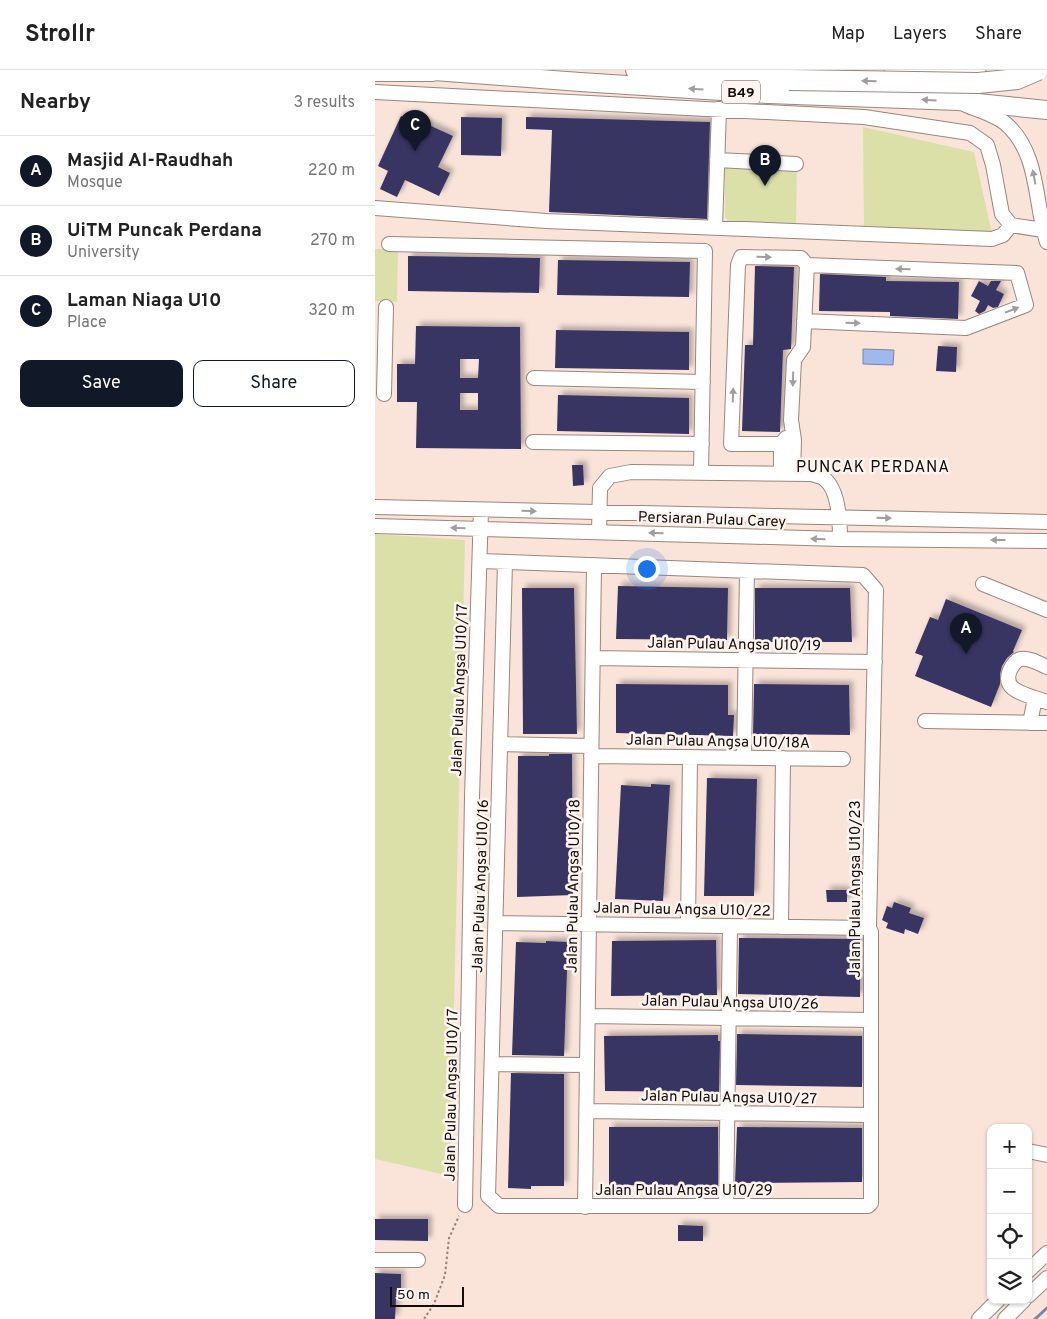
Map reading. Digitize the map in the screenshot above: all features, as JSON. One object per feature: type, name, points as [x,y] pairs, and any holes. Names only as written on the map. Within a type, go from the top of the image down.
[{"type":"highway","points":[[636,70],[714,77],[789,80],[978,83],[1017,79],[1038,70]]},
{"type":"main road","points":[[894,70],[1047,76]]},
{"type":"main road","points":[[375,72],[429,71]]},
{"type":"main road","name":"B49","points":[[429,71],[768,94],[959,101],[1047,110]]},
{"type":"street","points":[[375,92],[863,117],[970,133],[987,145],[993,165],[1002,214],[1011,225],[1045,236],[1031,160],[1019,139],[1004,122],[959,101]]},
{"type":"street","points":[[715,227],[719,109]]},
{"type":"street","points":[[717,160],[797,164]]},
{"type":"street","points":[[375,208],[546,221],[992,239],[1003,235],[1011,225]]},
{"type":"street","points":[[389,244],[705,250],[701,472]]},
{"type":"street","points":[[781,444],[731,444],[738,265],[741,257],[801,258],[807,265],[803,347],[794,360],[791,420],[794,440],[787,473]]},
{"type":"street","points":[[804,321],[966,328],[1026,305],[1017,273],[807,265]]},
{"type":"street","points":[[384,394],[386,307]]},
{"type":"street","points":[[534,378],[703,382]]},
{"type":"street","points":[[787,473],[781,444],[786,437],[791,420]]},
{"type":"street","points":[[533,442],[701,444]]},
{"type":"street","points":[[599,532],[600,488],[610,476],[631,472],[787,473],[811,474],[824,478],[833,491],[839,517],[840,539]]},
{"type":"street","name":"Persiaran Pulau Carey","points":[[375,507],[1047,522]]},
{"type":"street","name":"Jalan Pulau Angsa U10/17","points":[[465,1205],[472,797],[481,510]]},
{"type":"street","name":"Persiaran Pulau Carey","points":[[375,526],[840,539],[1047,541]]},
{"type":"street","points":[[480,561],[747,570],[744,758]]},
{"type":"street","name":"Jalan Pulau Angsa U10/16","points":[[499,1206],[488,1196],[505,562]]},
{"type":"street","name":"Jalan Pulau Angsa U10/18","points":[[585,1207],[594,565]]},
{"type":"street","name":"Jalan Pulau Angsa U10/23","points":[[747,570],[863,575],[876,590],[869,928],[871,932],[871,1203],[868,1206]]},
{"type":"street","points":[[983,584],[1047,610]]},
{"type":"street","name":"Jalan Pulau Angsa U10/19","points":[[593,658],[875,662]]},
{"type":"street","points":[[1030,722],[1041,700],[1017,692],[1010,686],[1007,677],[1013,664],[1021,659],[1030,660],[1047,667]]},
{"type":"street","points":[[925,721],[1047,723]]},
{"type":"street","name":"Jalan Pulau Angsa U10/18A","points":[[501,744],[690,757],[843,759]]},
{"type":"street","points":[[687,925],[690,757]]},
{"type":"street","points":[[781,927],[783,758]]},
{"type":"street","name":"Jalan Pulau Angsa U10/22","points":[[496,923],[869,928]]},
{"type":"street","points":[[726,1206],[730,926]]},
{"type":"street","name":"Jalan Pulau Angsa U10/26","points":[[588,1016],[871,1020]]},
{"type":"street","points":[[492,1064],[587,1066]]},
{"type":"street","name":"Jalan Pulau Angsa U10/27","points":[[587,1111],[871,1115]]},
{"type":"street","points":[[1032,1152],[1047,1155]]},
{"type":"street","name":"Jalan Pulau Angsa U10/29","points":[[499,1206],[868,1206]]},
{"type":"street","points":[[1032,1267],[1047,1253]]},
{"type":"street","points":[[375,1260],[418,1260]]},
{"type":"street","points":[[1032,1292],[1047,1278]]},
{"type":"street","points":[[979,1319],[994,1304]]},
{"type":"street","points":[[1005,1319],[1020,1304]]},
{"type":"path","points":[[423,1319],[434,1304],[445,1275],[449,1238],[465,1205]]},
{"type":"green space","points":[[863,127],[974,152],[992,233],[864,226]]},
{"type":"green space","points":[[727,165],[797,168],[796,223],[729,222],[725,217],[725,168]]},
{"type":"green space","points":[[375,249],[398,249],[397,302],[375,301]]},
{"type":"green space","points":[[375,534],[465,540],[450,1176],[375,1159]]},
{"type":"water","points":[[863,349],[894,350],[893,365],[863,364]]},
{"type":"building","points":[[401,116],[416,124],[418,120],[453,136],[438,167],[450,173],[439,196],[405,180],[397,197],[380,189],[388,171],[378,166]]},
{"type":"building","points":[[461,117],[502,118],[501,156],[461,155]]},
{"type":"building","points":[[526,117],[710,122],[707,219],[549,212],[552,130],[526,129]]},
{"type":"building","points":[[408,256],[540,258],[539,293],[408,291]]},
{"type":"building","points":[[558,260],[690,262],[689,297],[557,295]]},
{"type":"building","points":[[755,266],[794,267],[791,349],[783,350],[780,432],[742,431],[745,345],[753,345]]},
{"type":"building","points":[[820,274],[886,277],[886,281],[959,282],[958,319],[890,316],[890,312],[819,311]]},
{"type":"building","points":[[979,281],[988,286],[991,281],[1001,281],[996,290],[1004,294],[998,307],[993,308],[988,305],[985,311],[979,314],[975,311],[980,301],[971,296]]},
{"type":"building","points":[[416,326],[520,327],[521,449],[416,448],[417,402],[397,402],[397,364],[415,364]],"holes":[[[460,359],[479,359],[478,378],[460,378]],[[460,393],[478,393],[478,410],[460,410]]]},
{"type":"building","points":[[556,330],[689,332],[689,370],[555,368]]},
{"type":"building","points":[[938,346],[957,347],[956,372],[936,371]]},
{"type":"building","points":[[558,395],[689,398],[689,434],[557,431]]},
{"type":"building","points":[[572,465],[583,465],[584,485],[573,486]]},
{"type":"building","points":[[618,586],[728,588],[727,640],[616,639]]},
{"type":"building","points":[[522,588],[574,588],[577,734],[523,734]]},
{"type":"building","points":[[755,588],[850,588],[852,642],[755,642]]},
{"type":"building","points":[[946,599],[1022,630],[1014,652],[1002,666],[1000,684],[991,707],[915,676],[923,656],[915,653],[930,617],[938,620]]},
{"type":"building","points":[[616,684],[728,685],[728,715],[734,715],[733,736],[616,733]]},
{"type":"building","points":[[754,684],[849,685],[850,735],[753,734]]},
{"type":"building","points":[[549,754],[572,754],[573,895],[517,897],[518,756],[549,756]]},
{"type":"building","points":[[707,778],[757,779],[754,896],[704,896]]},
{"type":"building","points":[[651,784],[670,785],[663,901],[615,899],[621,785],[651,787]]},
{"type":"building","points":[[826,890],[847,890],[847,902],[827,902]]},
{"type":"building","points":[[894,902],[911,908],[909,913],[924,918],[918,934],[905,929],[904,934],[886,928],[888,923],[882,920],[887,906],[892,908]]},
{"type":"building","points":[[739,938],[860,939],[860,997],[738,994]]},
{"type":"building","points":[[716,940],[717,995],[611,996],[612,941]]},
{"type":"building","points":[[546,941],[568,942],[564,1056],[512,1055],[516,942],[546,943]]},
{"type":"building","points":[[737,1034],[862,1036],[862,1087],[736,1085]]},
{"type":"building","points":[[718,1035],[718,1041],[720,1041],[719,1092],[605,1091],[604,1036]]},
{"type":"building","points":[[511,1073],[564,1074],[564,1186],[531,1186],[531,1189],[508,1188]]},
{"type":"building","points":[[609,1127],[718,1127],[718,1186],[609,1185]]},
{"type":"building","points":[[737,1127],[862,1128],[862,1182],[735,1183]]},
{"type":"building","points":[[375,1219],[428,1219],[428,1241],[375,1240]]},
{"type":"building","points":[[678,1225],[703,1226],[703,1241],[678,1241]]},
{"type":"building","points":[[375,1273],[401,1274],[401,1299],[396,1299],[395,1319],[375,1319]]},
{"type":"waterway","points":[[1035,1319],[1047,1308]]},
{"type":"place","name":"Laman Niaga U10","points":[[415,151]]},
{"type":"place","name":"UiTM Puncak Perdana","points":[[765,186]]},
{"type":"place","name":"Masjid Al-Raudhah","points":[[966,654]]},
{"type":"district","name":"PUNCAK PERDANA","points":[[873,466]]}]
